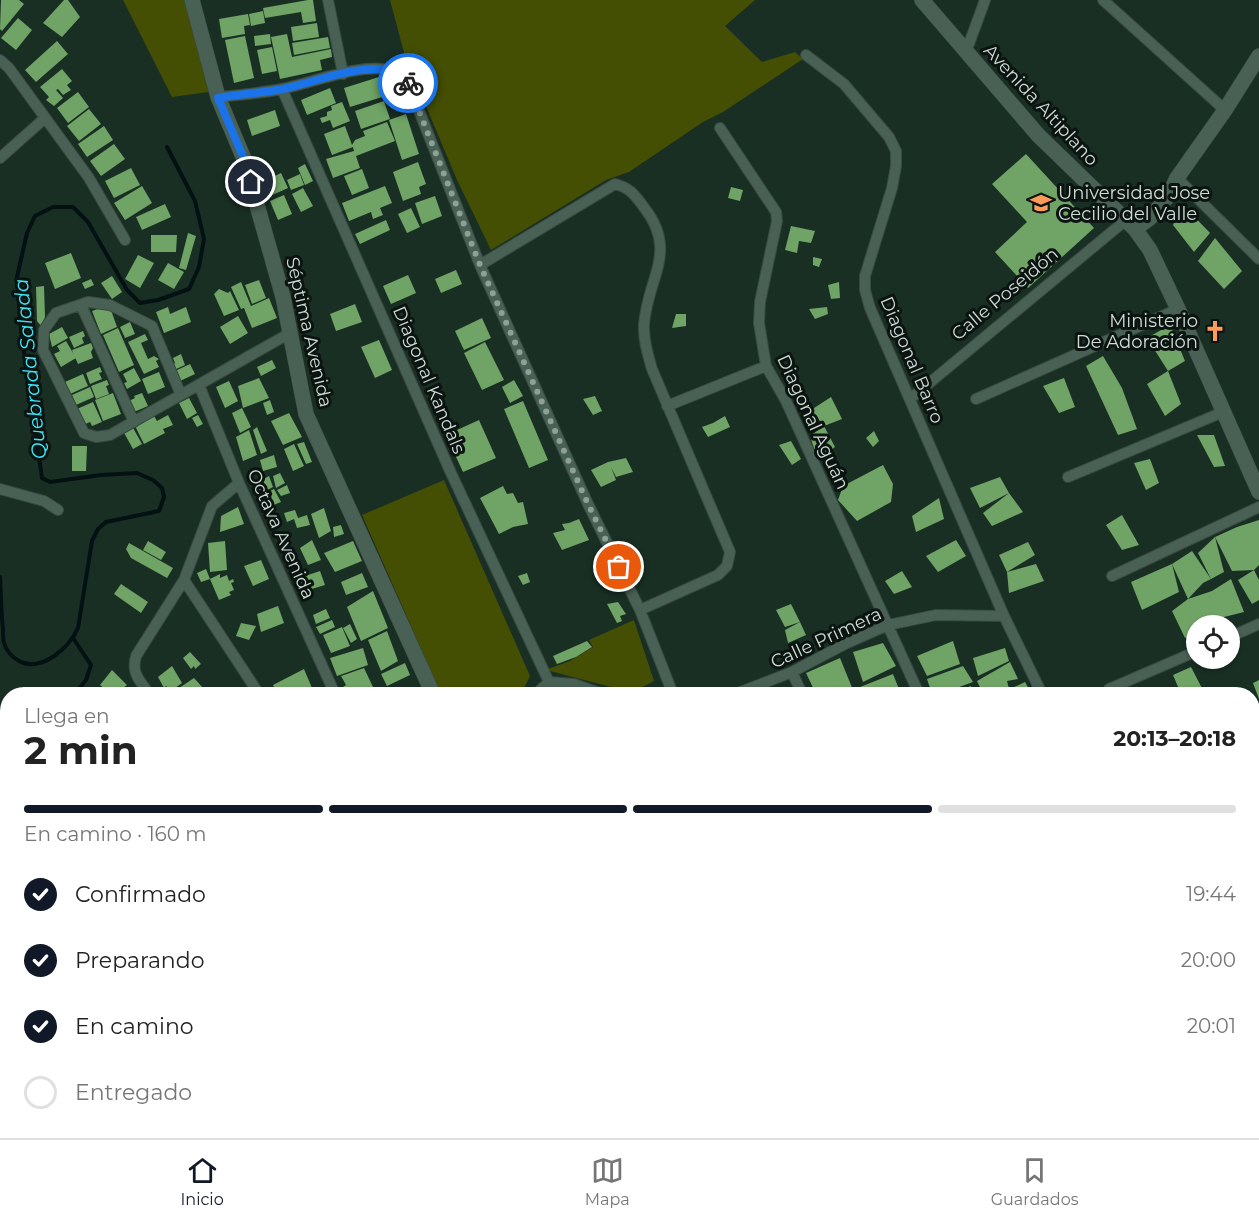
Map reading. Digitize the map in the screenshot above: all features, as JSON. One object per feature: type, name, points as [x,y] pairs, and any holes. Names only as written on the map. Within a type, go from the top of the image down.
[{"type":"street","name":"Séptima Avenida","points":[[192,0],[218,98],[244,159],[283,297],[306,414],[430,687]]},
{"type":"street","points":[[328,0],[343,74]]},
{"type":"street","name":"Avenida Altiplano","points":[[922,0],[1038,135],[1131,225],[1150,250],[1259,492]]},
{"type":"street","points":[[966,52],[985,0]]},
{"type":"street","points":[[1103,0],[1225,110]]},
{"type":"street","name":"Diagonal Barro","points":[[806,55],[844,84],[889,137],[896,151],[896,166],[866,276],[865,290],[870,308],[1004,616],[1039,687]]},
{"type":"street","name":"Calle Poseidón","points":[[910,399],[1131,225],[1150,218],[1169,195],[1177,178],[1225,110],[1259,56]]},
{"type":"street","points":[[0,60],[9,68],[89,178],[125,240]]},
{"type":"street","points":[[218,98],[282,89],[360,70],[392,70],[402,75],[408,83],[480,265],[588,504],[640,610],[670,687]]},
{"type":"street","name":"Diagonal Kandals","points":[[282,89],[451,473],[549,682]]},
{"type":"street","points":[[0,158],[45,118]]},
{"type":"street","name":"Diagonal Aguán","points":[[720,128],[776,212],[777,221],[760,302],[759,323],[766,366],[786,401],[916,687]]},
{"type":"street","points":[[1177,178],[1259,259]]},
{"type":"street","points":[[480,265],[615,184],[627,187],[646,209],[659,231],[661,248],[659,265],[649,296],[644,327],[646,345],[652,369],[730,552],[727,566],[718,575],[640,610]]},
{"type":"street","points":[[181,395],[152,326],[110,305],[88,302],[56,313],[44,330],[44,350],[84,433],[96,437],[110,435],[134,422],[290,333]]},
{"type":"street","points":[[81,304],[134,422]]},
{"type":"street","points":[[976,399],[1178,309]]},
{"type":"street","points":[[668,406],[766,366]]},
{"type":"street","name":"Octava Avenida","points":[[199,385],[239,483],[332,687]]},
{"type":"street","points":[[1068,477],[1223,412]]},
{"type":"street","points":[[144,687],[134,672],[136,656],[184,580],[212,506],[239,483]]},
{"type":"street","points":[[0,489],[32,496],[58,510]]},
{"type":"street","points":[[1112,576],[1259,507]]},
{"type":"street","points":[[184,580],[254,687]]},
{"type":"street","name":"Calle Primera","points":[[753,687],[792,672],[845,644],[888,625],[936,615],[1004,616]]},
{"type":"street","points":[[1240,633],[1259,624]]},
{"type":"street","points":[[1114,687],[1186,656]]},
{"type":"street","points":[[792,672],[799,687]]},
{"type":"street","points":[[544,687],[549,682],[582,687]]},
{"type":"green space","points":[[123,0],[185,0],[209,92],[172,97]]},
{"type":"green space","points":[[390,0],[755,0],[725,26],[762,62],[795,52],[803,59],[629,172],[606,180],[491,250],[457,180],[415,80],[404,69],[390,63],[406,60]]},
{"type":"green space","points":[[444,480],[530,676],[524,687],[438,687],[362,515]]},
{"type":"green space","points":[[634,620],[654,681],[643,687],[611,687],[548,669],[570,661],[593,647],[589,640]]},
{"type":"building","points":[[1,0],[19,0],[24,4],[2,31],[0,29]]},
{"type":"building","points":[[64,0],[68,0],[80,17],[62,37],[43,23]]},
{"type":"building","points":[[313,0],[316,21],[303,23],[301,12],[265,18],[263,8]]},
{"type":"building","points":[[263,11],[265,23],[251,26],[249,14]]},
{"type":"building","points":[[248,14],[250,25],[244,26],[245,34],[222,38],[219,19]]},
{"type":"building","points":[[18,18],[32,30],[16,50],[1,38]]},
{"type":"building","points":[[317,23],[319,37],[293,41],[291,27]]},
{"type":"building","points":[[270,34],[271,44],[255,46],[254,36]]},
{"type":"building","points":[[287,34],[292,57],[331,49],[332,57],[320,60],[322,70],[280,79],[271,37]]},
{"type":"building","points":[[245,36],[254,78],[234,83],[225,40]]},
{"type":"building","points":[[328,37],[330,48],[294,55],[292,43]]},
{"type":"building","points":[[57,41],[68,54],[36,82],[25,70]]},
{"type":"building","points":[[272,47],[277,71],[262,74],[257,50]]},
{"type":"building","points":[[62,69],[72,81],[67,85],[71,90],[63,95],[58,89],[56,90],[63,98],[54,106],[46,100],[49,97],[40,87]]},
{"type":"building","points":[[379,77],[395,93],[350,107],[344,88]]},
{"type":"building","points":[[330,88],[336,103],[307,115],[301,100]]},
{"type":"building","points":[[78,92],[89,107],[68,123],[57,108]]},
{"type":"building","points":[[384,101],[390,119],[361,129],[355,111]]},
{"type":"building","points":[[342,102],[350,121],[333,128],[330,120],[322,123],[320,118],[327,116],[327,112],[332,110],[331,106]]},
{"type":"building","points":[[89,109],[101,124],[79,141],[67,126]]},
{"type":"building","points":[[275,110],[280,126],[252,136],[247,120]]},
{"type":"building","points":[[406,114],[419,154],[402,160],[389,120]]},
{"type":"building","points":[[387,122],[395,141],[356,156],[360,168],[333,178],[326,159],[354,151],[353,147],[332,155],[324,134],[345,126],[352,145],[355,140],[365,136],[363,131]]},
{"type":"building","points":[[104,126],[113,140],[87,157],[78,144]]},
{"type":"building","points":[[114,144],[125,159],[101,176],[90,161]]},
{"type":"building","name":"Universidad Jose Cecilio del Valle","points":[[1026,154],[1094,228],[1028,288],[995,252],[1027,222],[992,184]]},
{"type":"building","points":[[418,162],[426,184],[419,187],[421,194],[403,201],[393,172]]},
{"type":"building","points":[[305,164],[313,181],[305,185],[298,168]]},
{"type":"building","points":[[131,168],[140,185],[114,198],[105,181]]},
{"type":"building","points":[[362,169],[369,188],[352,195],[344,176]]},
{"type":"building","points":[[281,173],[288,188],[270,196],[264,181]]},
{"type":"building","points":[[300,174],[304,185],[291,190],[287,180]]},
{"type":"building","points":[[142,186],[152,203],[125,220],[114,203]]},
{"type":"building","points":[[385,186],[392,203],[380,208],[383,215],[373,219],[371,212],[349,221],[342,203]]},
{"type":"building","points":[[731,187],[743,190],[740,201],[728,198]]},
{"type":"building","points":[[303,188],[313,206],[301,212],[292,194]]},
{"type":"building","points":[[284,195],[292,214],[278,220],[270,201]]},
{"type":"building","points":[[435,196],[442,216],[422,224],[415,203]]},
{"type":"building","points":[[165,204],[171,217],[142,230],[136,217]]},
{"type":"building","points":[[1183,205],[1210,233],[1194,252],[1173,225]]},
{"type":"building","points":[[411,208],[420,227],[407,233],[398,214]]},
{"type":"building","points":[[386,220],[390,230],[360,244],[355,234]]},
{"type":"building","points":[[791,226],[815,231],[811,243],[799,241],[797,253],[785,250]]},
{"type":"building","points":[[188,233],[196,236],[186,270],[179,268]]},
{"type":"building","points":[[151,235],[177,235],[176,252],[151,252]]},
{"type":"building","points":[[1215,238],[1242,271],[1224,289],[1198,261]]},
{"type":"building","points":[[71,253],[81,278],[55,289],[45,263]]},
{"type":"building","points":[[138,255],[154,263],[140,288],[125,279]]},
{"type":"building","points":[[813,257],[822,259],[819,267],[813,265]]},
{"type":"building","points":[[168,263],[184,272],[174,289],[158,280]]},
{"type":"building","points":[[456,270],[462,284],[441,293],[435,279]]},
{"type":"building","points":[[408,275],[416,293],[391,304],[383,286]]},
{"type":"building","points":[[112,276],[122,292],[112,299],[101,283]]},
{"type":"building","points":[[91,279],[94,285],[85,289],[82,283]]},
{"type":"building","points":[[259,280],[266,298],[252,304],[245,285]]},
{"type":"building","points":[[241,282],[251,306],[269,298],[277,318],[252,328],[244,308],[241,309],[231,287]]},
{"type":"building","points":[[839,282],[840,298],[831,299],[828,285]]},
{"type":"building","points":[[44,286],[45,317],[41,326],[37,321],[36,287]]},
{"type":"building","points":[[219,289],[228,293],[230,291],[239,310],[224,316],[214,294]]},
{"type":"building","points":[[355,304],[362,322],[336,331],[330,314]]},
{"type":"building","points":[[103,307],[111,310],[117,327],[101,334],[92,311]]},
{"type":"building","points":[[168,307],[170,314],[186,307],[191,322],[164,333],[156,312]]},
{"type":"building","points":[[827,307],[828,314],[815,319],[809,309]]},
{"type":"building","points":[[676,314],[686,314],[686,326],[672,328]]},
{"type":"building","points":[[238,316],[248,333],[230,344],[220,327]]},
{"type":"building","points":[[482,318],[491,338],[464,350],[455,331]]},
{"type":"building","points":[[130,322],[135,334],[125,338],[120,327]]},
{"type":"building","points":[[1170,325],[1185,361],[1168,371],[1147,338]]},
{"type":"building","points":[[62,327],[68,338],[52,347],[49,334]]},
{"type":"building","points":[[118,328],[134,365],[119,372],[103,335]]},
{"type":"building","points":[[83,331],[84,343],[74,348],[69,337]]},
{"type":"building","points":[[145,334],[148,340],[141,343],[148,359],[154,356],[159,359],[156,361],[159,367],[144,374],[128,342]]},
{"type":"building","points":[[379,340],[392,370],[375,378],[361,347]]},
{"type":"building","points":[[66,341],[76,358],[61,367],[54,354],[60,351],[57,346]]},
{"type":"building","points":[[485,342],[504,380],[482,390],[464,353]]},
{"type":"building","points":[[91,343],[93,358],[78,364],[72,350]]},
{"type":"building","points":[[181,354],[185,365],[174,370],[173,358]]},
{"type":"building","points":[[1103,356],[1122,388],[1137,429],[1118,435],[1086,366]]},
{"type":"building","points":[[272,360],[276,368],[261,376],[257,367]]},
{"type":"building","points":[[190,364],[195,374],[180,381],[175,371]]},
{"type":"building","points":[[100,367],[102,372],[99,373],[102,379],[90,384],[86,373]]},
{"type":"building","points":[[134,368],[141,381],[127,389],[124,383],[127,382],[123,374]]},
{"type":"building","points":[[1168,371],[1181,404],[1165,416],[1147,384]]},
{"type":"building","points":[[159,372],[165,387],[148,394],[142,379]]},
{"type":"building","points":[[83,374],[88,386],[70,394],[65,382]]},
{"type":"building","points":[[259,378],[269,398],[243,408],[238,386]]},
{"type":"building","points":[[1064,378],[1075,407],[1059,413],[1043,386]]},
{"type":"building","points":[[107,380],[109,385],[106,386],[109,394],[96,399],[91,386]]},
{"type":"building","points":[[514,380],[523,396],[510,403],[502,387]]},
{"type":"building","points":[[229,381],[238,401],[225,408],[216,387]]},
{"type":"building","points":[[90,387],[94,397],[76,405],[72,395]]},
{"type":"building","points":[[113,393],[121,414],[103,421],[95,400]]},
{"type":"building","points":[[142,393],[148,406],[134,412],[129,401]]},
{"type":"building","points":[[595,396],[602,411],[593,415],[583,399]]},
{"type":"building","points":[[831,397],[842,419],[824,426],[811,410]]},
{"type":"building","points":[[189,398],[197,413],[187,419],[179,403]]},
{"type":"building","points":[[270,400],[274,412],[267,415],[263,403]]},
{"type":"building","points":[[523,401],[548,460],[529,468],[504,409]]},
{"type":"building","points":[[93,402],[102,422],[92,426],[90,422],[83,425],[77,409]]},
{"type":"building","points":[[242,408],[251,427],[240,433],[232,413]]},
{"type":"building","points":[[289,413],[302,437],[283,445],[271,421]]},
{"type":"building","points":[[168,415],[173,425],[163,429],[165,433],[144,444],[135,426],[154,416],[157,421]]},
{"type":"building","points":[[198,415],[203,424],[197,427],[192,418]]},
{"type":"building","points":[[725,416],[730,427],[708,437],[702,427]]},
{"type":"building","points":[[479,420],[496,458],[463,472],[446,435]]},
{"type":"building","points":[[132,426],[142,444],[133,449],[123,431]]},
{"type":"building","points":[[824,426],[835,447],[817,458],[810,436]]},
{"type":"building","points":[[257,427],[267,451],[261,454],[253,430]]},
{"type":"building","points":[[249,430],[257,455],[243,461],[236,437]]},
{"type":"building","points":[[874,431],[879,441],[873,447],[866,438]]},
{"type":"building","points":[[1197,435],[1214,435],[1225,466],[1214,467]]},
{"type":"building","points":[[791,441],[801,459],[792,465],[779,445]]},
{"type":"building","points":[[304,442],[312,462],[306,464],[297,444]]},
{"type":"building","points":[[294,444],[304,466],[293,471],[284,449]]},
{"type":"building","points":[[72,446],[87,446],[86,471],[72,471]]},
{"type":"building","points":[[274,455],[277,467],[263,471],[260,460]]},
{"type":"building","points":[[626,458],[633,472],[616,477],[611,467],[616,480],[601,487],[591,470],[608,462]]},
{"type":"building","points":[[1150,459],[1159,483],[1146,490],[1134,463]]},
{"type":"building","points":[[883,465],[893,484],[891,502],[857,521],[838,500],[843,486]]},
{"type":"building","points":[[280,473],[285,483],[276,488],[273,476]]},
{"type":"building","points":[[269,476],[273,487],[260,494],[256,483]]},
{"type":"building","points":[[1000,477],[1009,493],[980,508],[970,488]]},
{"type":"building","points":[[287,485],[290,493],[281,496],[277,490]]},
{"type":"building","points":[[503,486],[507,494],[513,493],[518,503],[523,502],[528,524],[513,527],[499,534],[480,498]]},
{"type":"building","points":[[274,489],[281,502],[266,508],[260,496]]},
{"type":"building","points":[[1009,493],[1023,512],[992,526],[983,513]]},
{"type":"building","points":[[939,498],[944,519],[916,532],[912,516]]},
{"type":"building","points":[[238,507],[244,524],[220,532],[221,516]]},
{"type":"building","points":[[324,508],[331,531],[319,538],[311,514]]},
{"type":"building","points":[[295,510],[298,518],[307,515],[310,525],[297,528],[294,519],[287,522],[284,513]]},
{"type":"building","points":[[1122,515],[1139,545],[1122,550],[1106,525]]},
{"type":"building","points":[[579,519],[589,540],[562,550],[553,533],[565,530],[562,524]]},
{"type":"building","points":[[1259,520],[1259,565],[1254,570],[1232,571],[1215,537]]},
{"type":"building","points":[[341,525],[344,534],[334,537],[333,527]]},
{"type":"building","points":[[1215,537],[1224,572],[1211,579],[1198,553]]},
{"type":"building","points":[[312,540],[321,560],[308,565],[300,548]]},
{"type":"building","points":[[956,540],[966,556],[938,572],[926,556]]},
{"type":"building","points":[[148,541],[166,552],[161,560],[143,550]]},
{"type":"building","points":[[225,541],[227,570],[210,572],[208,543]]},
{"type":"building","points":[[353,541],[362,561],[335,572],[324,553]]},
{"type":"building","points":[[1028,542],[1035,555],[1007,572],[999,555]]},
{"type":"building","points":[[129,543],[173,568],[167,578],[131,558],[126,549]]},
{"type":"building","points":[[1192,551],[1211,579],[1203,583],[1188,599],[1172,564]]},
{"type":"building","points":[[261,560],[269,579],[253,586],[244,566]]},
{"type":"building","points":[[1036,564],[1044,581],[1009,593],[1007,572]]},
{"type":"building","points":[[1172,564],[1179,592],[1142,610],[1131,582]]},
{"type":"building","points":[[206,569],[210,579],[201,582],[197,573]]},
{"type":"building","points":[[1254,570],[1259,580],[1259,600],[1252,604],[1238,580]]},
{"type":"building","points":[[320,571],[325,585],[305,591],[299,578]]},
{"type":"building","points":[[902,571],[912,587],[894,594],[885,581]]},
{"type":"building","points":[[362,573],[368,587],[346,595],[341,582]]},
{"type":"building","points":[[527,573],[530,582],[523,585],[518,576]]},
{"type":"building","points":[[220,574],[220,578],[227,575],[229,581],[233,579],[234,582],[231,583],[234,590],[229,592],[231,595],[219,600],[210,579]]},
{"type":"building","points":[[1231,579],[1244,612],[1232,615],[1186,615],[1185,638],[1172,611],[1188,599],[1212,591]]},
{"type":"building","points":[[121,584],[148,602],[141,613],[114,594]]},
{"type":"building","points":[[373,591],[388,628],[361,641],[347,607]]},
{"type":"building","points":[[618,602],[626,614],[620,616],[622,621],[617,623],[607,604]]},
{"type":"building","points":[[791,604],[800,622],[785,627],[776,610]]},
{"type":"building","points":[[278,606],[284,623],[261,632],[257,614]]},
{"type":"building","points":[[326,609],[330,618],[316,624],[313,615]]},
{"type":"building","points":[[332,620],[335,627],[320,634],[316,627]]},
{"type":"building","points":[[800,622],[806,635],[788,643],[785,630]]},
{"type":"building","points":[[241,623],[256,626],[249,640],[236,636]]},
{"type":"building","points":[[350,624],[357,639],[351,643],[343,628]]},
{"type":"building","points":[[342,627],[350,646],[331,653],[323,635]]},
{"type":"building","points":[[387,631],[398,661],[381,671],[368,640]]},
{"type":"building","points":[[587,641],[592,647],[576,657],[557,664],[553,656]]},
{"type":"building","points":[[953,641],[960,664],[927,676],[917,656]]},
{"type":"building","points":[[883,643],[896,666],[863,682],[853,652]]},
{"type":"building","points":[[363,648],[368,665],[337,676],[330,658]]},
{"type":"building","points":[[1005,648],[1009,661],[978,676],[973,658]]},
{"type":"building","points":[[190,652],[201,664],[195,669],[194,666],[191,669],[183,658]]},
{"type":"building","points":[[840,658],[852,687],[813,687],[806,673]]},
{"type":"building","points":[[1010,662],[1018,679],[1007,681],[1008,687],[980,687],[977,681]]},
{"type":"building","points":[[405,663],[410,675],[387,686],[381,674]]},
{"type":"building","points":[[172,666],[182,683],[176,687],[163,687],[158,677]]},
{"type":"building","points":[[963,666],[973,682],[959,687],[930,687],[927,679]]},
{"type":"building","points":[[364,668],[373,687],[343,687],[346,685],[341,676]]},
{"type":"building","points":[[304,669],[312,687],[274,687],[273,685]]},
{"type":"building","points":[[1192,669],[1201,687],[1178,687],[1173,675]]},
{"type":"building","points":[[112,670],[127,685],[102,687],[100,685]]},
{"type":"building","points":[[893,674],[898,687],[860,687]]},
{"type":"building","points":[[194,678],[202,687],[180,687]]},
{"type":"building","points":[[1259,680],[1259,687],[1254,687],[1253,683]]},
{"type":"building","points":[[1025,682],[1028,687],[1014,687]]},
{"type":"waterway","name":"Quebrada Salada","points":[[0,577],[3,638],[6,648],[16,659],[27,664],[45,661],[61,650],[78,628],[92,541],[98,529],[106,522],[159,511],[164,497],[162,488],[153,480],[137,473],[50,482],[42,478],[21,330],[17,277],[27,233],[35,216],[53,207],[73,207],[88,222],[127,290],[140,303],[158,300],[189,289],[199,267],[204,239],[195,201],[167,147]]},
{"type":"waterway","points":[[73,638],[91,665],[86,680],[80,687]]},
{"type":"way so far","points":[[408,83],[480,265],[588,504],[619,567]]},
{"type":"place","name":"Universidad Jose Cecilio del Valle","points":[[1041,203]]},
{"type":"place","name":"Ministerio De Adoración","points":[[1215,331]]},
{"type":"route","points":[[251,182],[244,159],[218,98],[282,89],[360,70],[392,70],[402,75],[408,83]]}]
